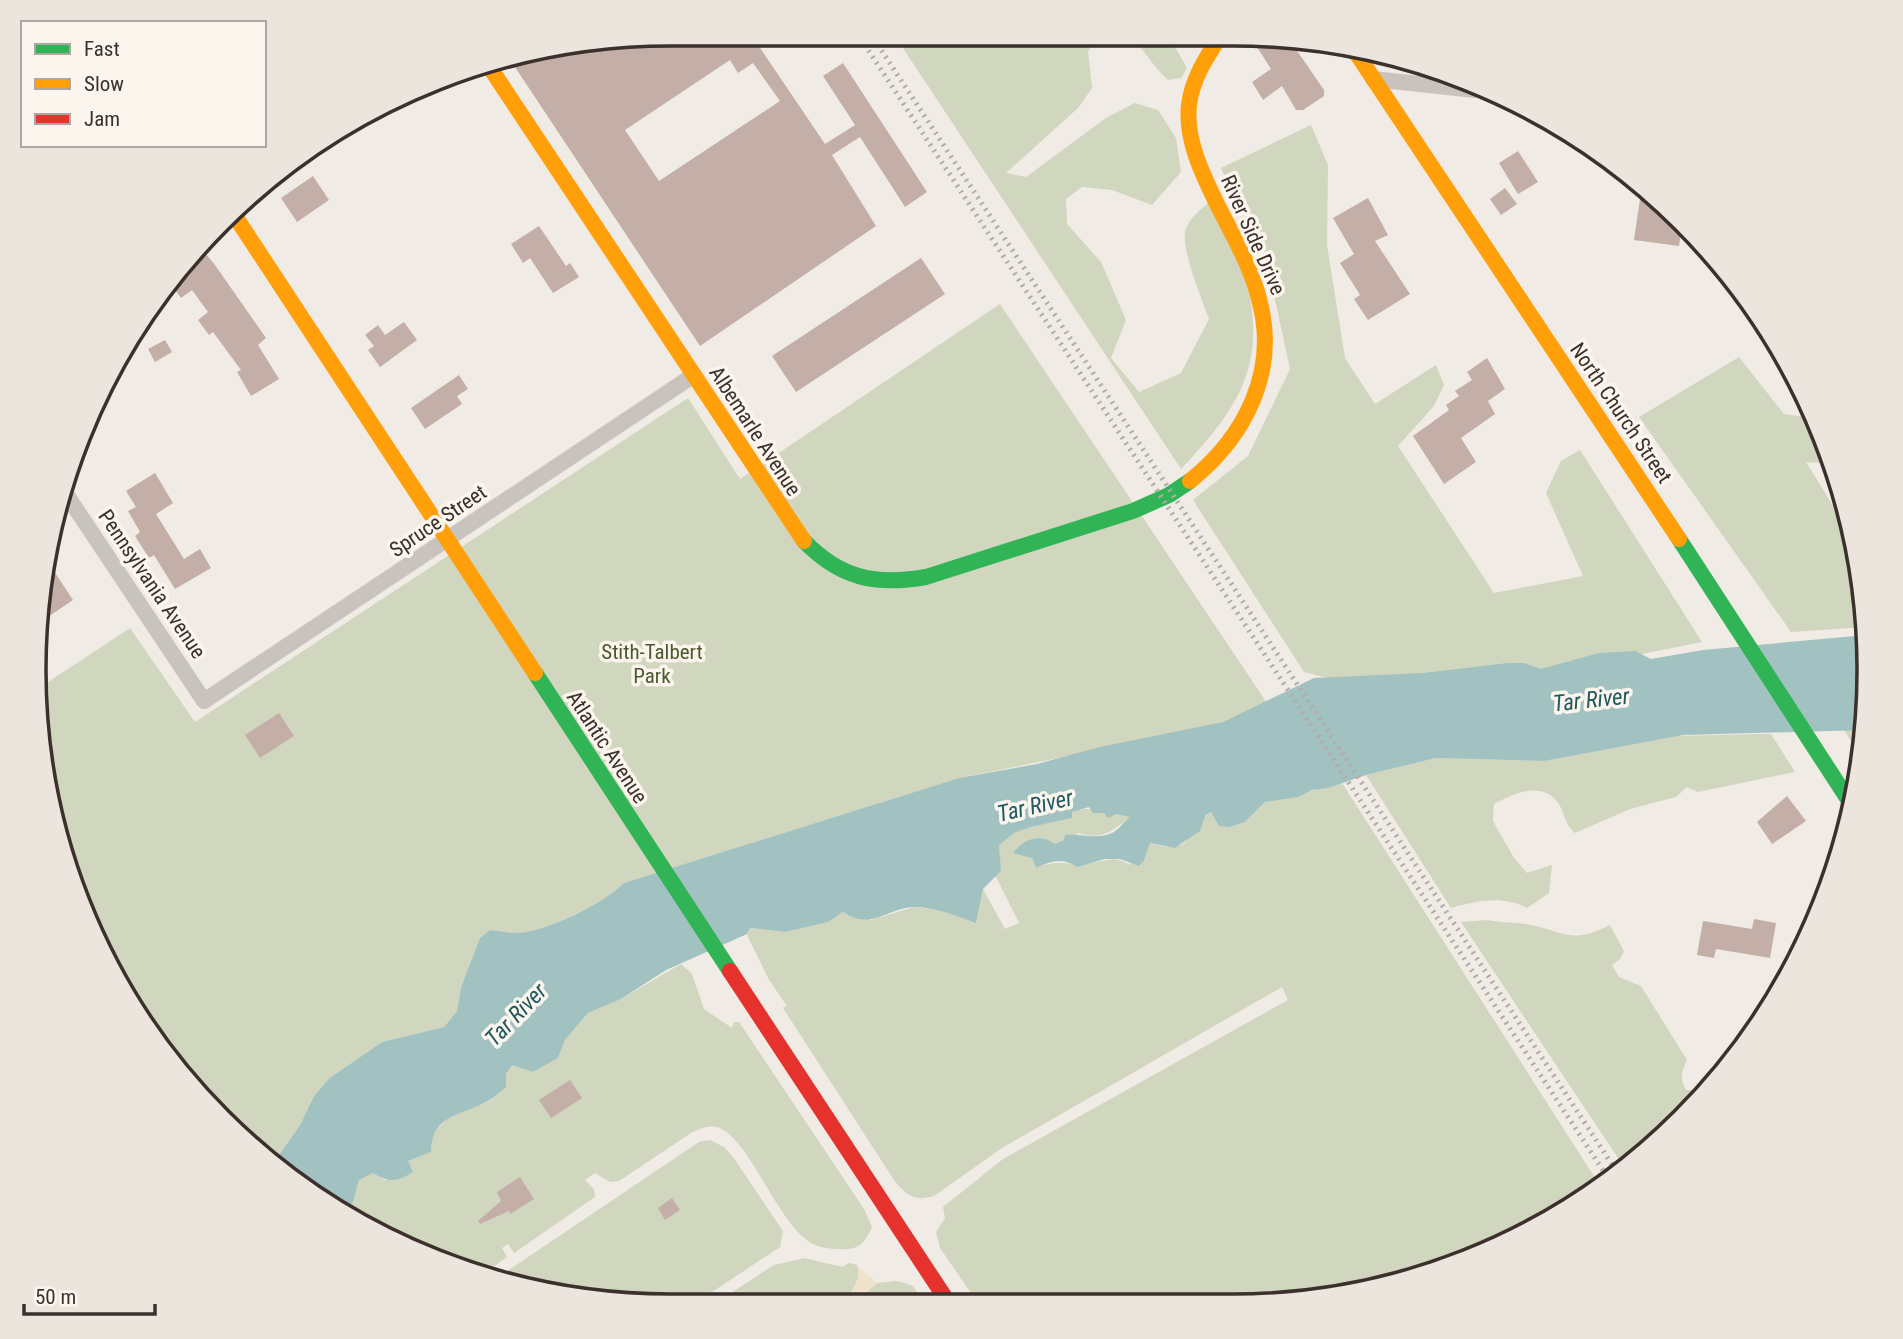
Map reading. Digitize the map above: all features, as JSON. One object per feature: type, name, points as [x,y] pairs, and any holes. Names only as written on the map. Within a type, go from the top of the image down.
[{"type":"main road","name":"River Side Drive","points":[[1116,516],[1156,502],[1181,488],[1204,468],[1241,427],[1263,374],[1268,346],[1267,321],[1255,286],[1202,172],[1192,138],[1189,105],[1198,71],[1214,46]]},
{"type":"main road","name":"North Church Street","points":[[1359,58],[1709,584],[1845,795]]},
{"type":"main road","name":"Albemarle Avenue","points":[[493,72],[800,537],[826,563],[854,578],[895,583],[926,577],[1116,516]]},
{"type":"main road","name":"Atlantic Avenue","points":[[237,220],[942,1294]]},
{"type":"street","points":[[1373,79],[1459,88]]},
{"type":"street","name":"Spruce Street","points":[[204,701],[694,375]]},
{"type":"street","name":"Pennsylvania Avenue","points":[[70,499],[204,701]]},
{"type":"green space","points":[[902,46],[1093,46],[1088,51],[1092,88],[1078,108],[1006,173],[1026,177],[1106,118],[1135,103],[1158,110],[1176,138],[1181,172],[1152,205],[1112,190],[1082,187],[1066,199],[1067,224],[1101,262],[1126,320],[1111,358],[1139,392],[1181,373],[1209,319],[1186,251],[1185,232],[1189,223],[1209,202],[1238,262],[1250,297],[1253,324],[1248,371],[1228,412],[1181,469]]},
{"type":"green space","points":[[1140,46],[1174,46],[1187,68],[1181,78],[1168,80]]},
{"type":"green space","points":[[1311,125],[1328,165],[1327,245],[1345,358],[1375,404],[1436,365],[1444,385],[1434,406],[1398,446],[1494,593],[1583,576],[1546,493],[1561,461],[1580,450],[1702,642],[1552,672],[1359,686],[1304,672],[1193,500],[1248,456],[1290,369],[1276,304],[1253,237],[1221,168]]},
{"type":"green space","name":"Stith-Talbert Park","points":[[1000,304],[1267,703],[1223,722],[1178,734],[959,778],[624,883],[589,908],[545,927],[518,933],[490,930],[480,938],[461,987],[457,1011],[444,1027],[382,1042],[348,1066],[314,1096],[300,1125],[279,1156],[228,1111],[174,1049],[129,981],[110,945],[79,870],[57,791],[46,683],[130,628],[195,722],[688,398],[740,479]]},
{"type":"green space","points":[[1739,357],[1784,414],[1803,416],[1822,463],[1806,462],[1837,513],[1846,548],[1856,628],[1791,632],[1639,417]]},
{"type":"green space","points":[[1844,730],[1854,730],[1853,744]]},
{"type":"green space","points":[[1771,734],[1795,772],[1698,792],[1687,787],[1676,797],[1630,809],[1575,833],[1567,823],[1559,804],[1545,792],[1519,793],[1494,804],[1493,821],[1514,858],[1527,873],[1552,865],[1549,893],[1527,908],[1499,900],[1480,901],[1451,908],[1366,775],[1436,758],[1544,761],[1670,736]]},
{"type":"green space","points":[[1342,783],[1595,1178],[1545,1210],[1472,1246],[1395,1272],[1355,1282],[1233,1294],[972,1294],[940,1248],[936,1232],[945,1218],[943,1207],[1003,1159],[1288,1000],[1282,987],[1002,1148],[934,1196],[916,1198],[902,1190],[894,1180],[783,1008],[787,1006],[769,980],[747,935],[750,928],[785,932],[828,922],[843,912],[871,920],[914,907],[940,910],[976,922],[983,889],[1005,929],[1019,923],[995,875],[1001,871],[998,845],[1014,833],[1071,818],[1072,812],[1078,810],[1101,810],[1124,815],[1131,817],[1107,833],[1094,836],[1079,833],[1032,858],[1036,868],[1058,863],[1084,864],[1110,859],[1128,864],[1144,861],[1150,843],[1165,847],[1183,844],[1203,818],[1212,812],[1214,818],[1245,822],[1265,802]]},
{"type":"green space","points":[[1487,920],[1526,924],[1570,935],[1586,934],[1610,925],[1624,951],[1620,959],[1612,965],[1619,977],[1641,986],[1687,1060],[1683,1068],[1683,1082],[1686,1090],[1694,1090],[1645,1139],[1619,1160],[1461,922]]},
{"type":"green space","points":[[681,964],[692,974],[704,1009],[732,1028],[734,1022],[739,1022],[864,1209],[872,1227],[860,1245],[852,1249],[826,1248],[813,1244],[800,1234],[787,1219],[741,1147],[729,1134],[717,1127],[703,1128],[691,1133],[619,1181],[610,1182],[595,1173],[585,1180],[594,1189],[595,1197],[514,1253],[508,1244],[502,1248],[507,1257],[493,1267],[431,1246],[350,1205],[359,1180],[373,1173],[385,1180],[407,1161],[419,1157],[438,1128],[449,1117],[490,1101],[505,1088],[506,1074],[512,1064],[533,1072],[558,1058],[565,1040],[588,1013],[621,999]]},
{"type":"green space","points":[[710,1140],[724,1147],[733,1157],[783,1231],[780,1247],[709,1294],[588,1288],[507,1272],[699,1142]]},
{"type":"green space","points":[[805,1258],[842,1267],[849,1263],[857,1265],[858,1279],[850,1294],[729,1294],[774,1265]]},
{"type":"green space","points":[[898,1281],[913,1286],[918,1294],[864,1294],[877,1283]]},
{"type":"sand","points":[[857,1265],[877,1283],[864,1294],[850,1294],[858,1281]]},
{"type":"water","name":"Tar River","points":[[1856,636],[1854,730],[1683,735],[1544,761],[1436,758],[1312,790],[1298,797],[1265,802],[1245,822],[1229,827],[1219,826],[1211,812],[1205,816],[1200,831],[1175,848],[1150,843],[1144,861],[1139,866],[1120,859],[1105,859],[1077,867],[1057,861],[1036,868],[1032,858],[1013,853],[1032,839],[1043,839],[1055,844],[1064,840],[1065,835],[1106,835],[1114,832],[1130,817],[1116,814],[1108,818],[1104,813],[1093,813],[1089,807],[1072,812],[1072,818],[1014,833],[999,845],[1001,871],[983,889],[976,923],[940,911],[917,907],[863,920],[843,912],[828,922],[785,932],[750,928],[747,934],[666,970],[621,999],[588,1013],[565,1040],[558,1058],[533,1072],[512,1065],[506,1074],[506,1087],[497,1095],[443,1123],[433,1139],[431,1152],[408,1161],[413,1172],[402,1178],[388,1180],[373,1173],[359,1180],[350,1205],[279,1156],[300,1125],[314,1096],[330,1078],[382,1042],[444,1027],[457,1011],[461,987],[480,938],[490,930],[518,933],[545,927],[602,900],[624,883],[959,778],[1037,764],[1100,747],[1223,722],[1314,678],[1423,673],[1508,663],[1524,663],[1541,669],[1599,653],[1635,651],[1651,659],[1703,650]]},
{"type":"building","points":[[759,46],[825,144],[855,125],[823,76],[843,63],[927,192],[905,207],[860,137],[832,155],[876,226],[700,346],[514,66],[548,57],[629,47]],"holes":[[[730,60],[738,73],[753,63],[780,101],[659,181],[625,130]]]},
{"type":"building","points":[[1257,47],[1296,49],[1324,90],[1324,96],[1303,110],[1296,110],[1282,86],[1263,100],[1252,82],[1271,69]]},
{"type":"building","points":[[1518,151],[1538,182],[1518,194],[1499,163]]},
{"type":"building","points":[[313,176],[329,200],[297,222],[281,198]]},
{"type":"building","points":[[1505,188],[1517,204],[1501,215],[1490,199]]},
{"type":"building","points":[[1640,196],[1681,234],[1679,246],[1634,240]]},
{"type":"building","points":[[1368,198],[1388,235],[1375,241],[1410,294],[1368,320],[1354,299],[1360,295],[1340,263],[1354,254],[1333,218]]},
{"type":"building","points":[[539,226],[566,266],[570,263],[579,277],[553,293],[530,258],[523,263],[511,244]]},
{"type":"building","points":[[206,254],[266,338],[258,345],[279,379],[251,396],[237,372],[241,370],[213,332],[209,335],[198,320],[208,312],[192,290],[181,298],[175,289]]},
{"type":"building","points":[[921,258],[945,294],[796,392],[772,356]]},
{"type":"building","points":[[404,322],[417,340],[380,367],[368,350],[374,346],[365,335],[378,325],[385,335]]},
{"type":"building","points":[[165,340],[172,352],[155,362],[148,349]]},
{"type":"building","points":[[1487,358],[1505,389],[1488,401],[1495,414],[1461,438],[1476,462],[1444,484],[1413,436],[1449,410],[1446,405],[1459,396],[1455,391],[1472,380],[1467,372]]},
{"type":"building","points":[[459,375],[468,389],[457,396],[462,404],[425,429],[411,408]]},
{"type":"building","points":[[155,473],[173,503],[156,514],[184,559],[200,549],[211,568],[175,589],[154,555],[149,558],[135,536],[140,532],[128,511],[136,507],[126,491]]},
{"type":"building","points":[[54,571],[73,600],[48,617]]},
{"type":"building","points":[[279,713],[294,736],[260,758],[245,735]]},
{"type":"building","points":[[1787,796],[1806,821],[1772,844],[1757,822]]},
{"type":"building","points":[[1754,919],[1776,923],[1770,958],[1716,949],[1714,958],[1697,955],[1703,921],[1752,929]]},
{"type":"building","points":[[570,1080],[582,1098],[551,1118],[539,1100]]},
{"type":"building","points":[[520,1177],[534,1199],[510,1214],[509,1211],[480,1224],[478,1221],[501,1201],[497,1192]]},
{"type":"building","points":[[672,1198],[680,1210],[665,1220],[658,1208]]},
{"type":"railway","points":[[866,46],[1604,1171]]},
{"type":"railway","points":[[879,46],[1613,1165]]},
{"type":"traffic: fast","points":[[804,541],[817,554],[845,571],[874,579],[908,580],[926,577],[1133,511],[1169,495],[1190,481]]},
{"type":"traffic: fast","points":[[1679,539],[1845,795]]},
{"type":"traffic: fast","points":[[535,673],[730,971]]},
{"type":"traffic: slow","points":[[1190,481],[1227,444],[1242,422],[1261,376],[1265,351],[1264,325],[1256,287],[1201,170],[1192,144],[1188,118],[1193,85],[1214,46]]},
{"type":"traffic: slow","points":[[1360,58],[1679,539]]},
{"type":"traffic: slow","points":[[493,72],[804,541]]},
{"type":"traffic: slow","points":[[237,219],[535,673]]},
{"type":"traffic: jam","points":[[730,971],[943,1294]]}]
